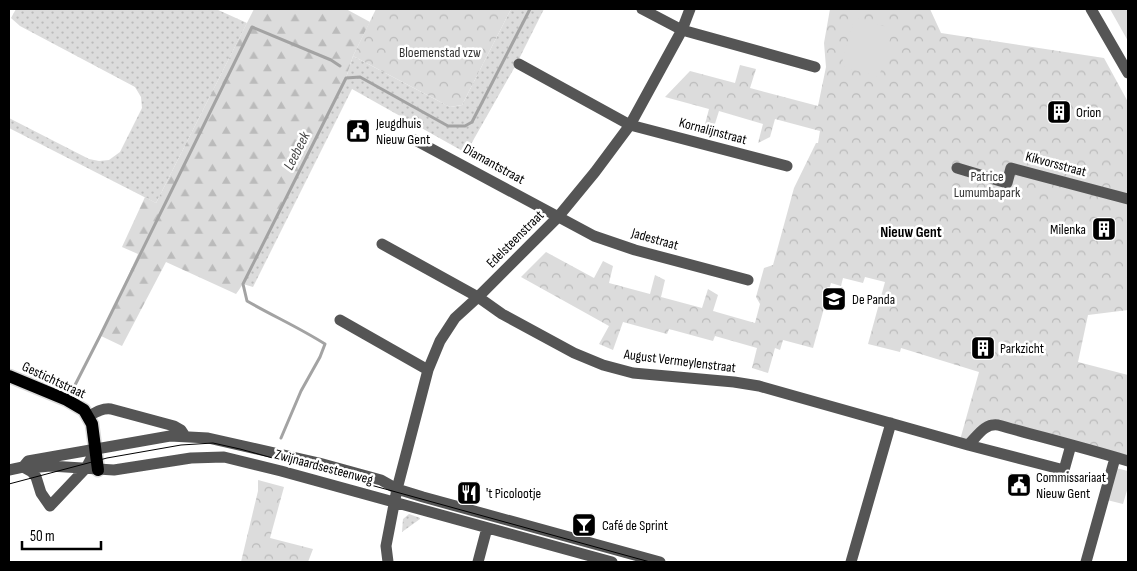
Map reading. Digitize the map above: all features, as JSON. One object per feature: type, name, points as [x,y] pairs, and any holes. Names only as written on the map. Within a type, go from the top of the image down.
[{"type":"main road","name":"Gestichtstraat","points":[[9,376],[77,405],[89,416],[96,449],[92,469]]},
{"type":"street","points":[[642,9],[682,30],[815,66]]},
{"type":"street","name":"Edelsteenstraat","points":[[388,562],[386,546],[397,489],[428,370],[440,341],[455,318],[558,217],[595,172],[630,125],[682,30],[690,9]]},
{"type":"street","points":[[1091,9],[1128,73]]},
{"type":"street","name":"Kornalijnstraat","points":[[519,64],[630,125],[787,166]]},
{"type":"street","name":"Diamantstraat","points":[[415,140],[558,217]]},
{"type":"street","name":"Kikvorsstraat","points":[[957,168],[1007,183],[1011,168],[1128,199]]},
{"type":"street","name":"Jadestraat","points":[[558,217],[594,236],[635,250],[748,280]]},
{"type":"street","name":"August Vermeylenstraat","points":[[382,244],[478,297],[502,314],[574,353],[603,366],[634,373],[759,386],[891,424],[1064,470],[1071,445]]},
{"type":"street","points":[[340,320],[428,370]]},
{"type":"street","name":"Zwijnaardsesteenweg","points":[[89,416],[100,410],[111,409],[174,426],[181,430],[185,436]]},
{"type":"street","points":[[851,562],[891,424]]},
{"type":"street","points":[[968,444],[991,424],[1128,461]]},
{"type":"street","name":"Zwijnaardsesteenweg","points":[[23,467],[28,461],[170,436],[208,438],[305,460],[381,480],[397,489],[660,562]]},
{"type":"street","name":"Zwijnaardsesteenweg","points":[[9,470],[23,467],[50,466],[127,469],[191,458],[224,457],[612,562]]},
{"type":"street","points":[[1086,562],[1116,458]]},
{"type":"street","points":[[23,467],[32,472],[36,477],[41,492],[50,506],[92,469]]},
{"type":"street","points":[[478,562],[487,528]]},
{"type":"street","points":[[566,562],[567,550]]},
{"type":"green space","points":[[16,9],[216,9],[247,23],[156,203],[9,128],[9,118],[89,159],[109,160],[120,152],[142,108],[141,97],[135,87],[20,26],[11,18]]},
{"type":"green space","points":[[254,9],[346,9],[370,22],[353,56],[346,78],[243,284],[236,294],[166,262],[122,346],[101,336],[138,254],[122,247],[145,197],[156,203]]},
{"type":"green space","name":"Bloemenstad vzw","points":[[376,9],[511,9],[462,105],[450,107],[353,56]]},
{"type":"green space","points":[[511,9],[544,9],[517,63],[466,153],[352,89],[253,287],[243,284],[346,78],[353,56],[450,107],[462,105]]},
{"type":"green space","name":"Patrice Lumumbapark","points":[[830,9],[930,9],[941,33],[1104,58],[1128,102],[1128,310],[1088,315],[1078,362],[1128,375],[1128,457],[992,419],[967,441],[960,440],[979,372],[901,348],[900,352],[868,344],[885,282],[865,277],[863,283],[843,278],[841,286],[831,283],[813,348],[783,340],[780,350],[775,348],[768,373],[752,368],[757,348],[715,336],[713,341],[669,329],[667,334],[623,322],[613,350],[599,344],[609,326],[521,277],[546,252],[594,278],[603,261],[613,266],[609,283],[650,294],[655,275],[665,280],[661,297],[702,308],[708,289],[718,295],[713,311],[755,323],[760,304],[756,297],[764,268],[773,265],[794,188],[816,143],[818,143],[820,131],[775,119],[770,137],[758,143],[763,124],[719,111],[713,130],[704,128],[709,109],[665,97],[690,71],[735,83],[740,65],[756,69],[750,88],[818,106],[826,67],[824,43]]},
{"type":"green space","points":[[1110,9],[1128,9],[1128,41]]},
{"type":"green space","points":[[855,17],[893,29],[879,77],[841,66]]},
{"type":"green space","points":[[1116,468],[1128,471],[1128,487],[1123,504],[1107,500]]},
{"type":"green space","points":[[258,480],[284,487],[270,538],[313,549],[308,562],[241,562],[258,491]]},
{"type":"green space","points":[[409,514],[420,519],[402,532],[403,519]]},
{"type":"waterway","name":"Leebeek","points":[[281,438],[301,391],[325,344],[247,301],[243,284],[346,78],[360,77],[448,126],[465,126],[472,122],[530,9]]},
{"type":"waterway","points":[[73,389],[252,27],[331,60],[340,66]]},
{"type":"tram line","points":[[9,484],[107,458],[181,445],[213,443],[650,562]]},
{"type":"place","name":"Orion","points":[[1059,112]]},
{"type":"place","name":"Jeugdhuis Nieuw Gent","points":[[358,131]]},
{"type":"place","name":"Milenka","points":[[1104,229]]},
{"type":"place","name":"De Panda","points":[[834,299]]},
{"type":"place","name":"Parkzicht","points":[[983,348]]},
{"type":"place","name":"Commissariaat Nieuw Gent","points":[[1019,485]]},
{"type":"place","name":"'t Picolootje","points":[[469,493]]},
{"type":"place","name":"Café de Sprint","points":[[584,525]]},
{"type":"district","name":"Nieuw Gent","points":[[911,232]]}]
